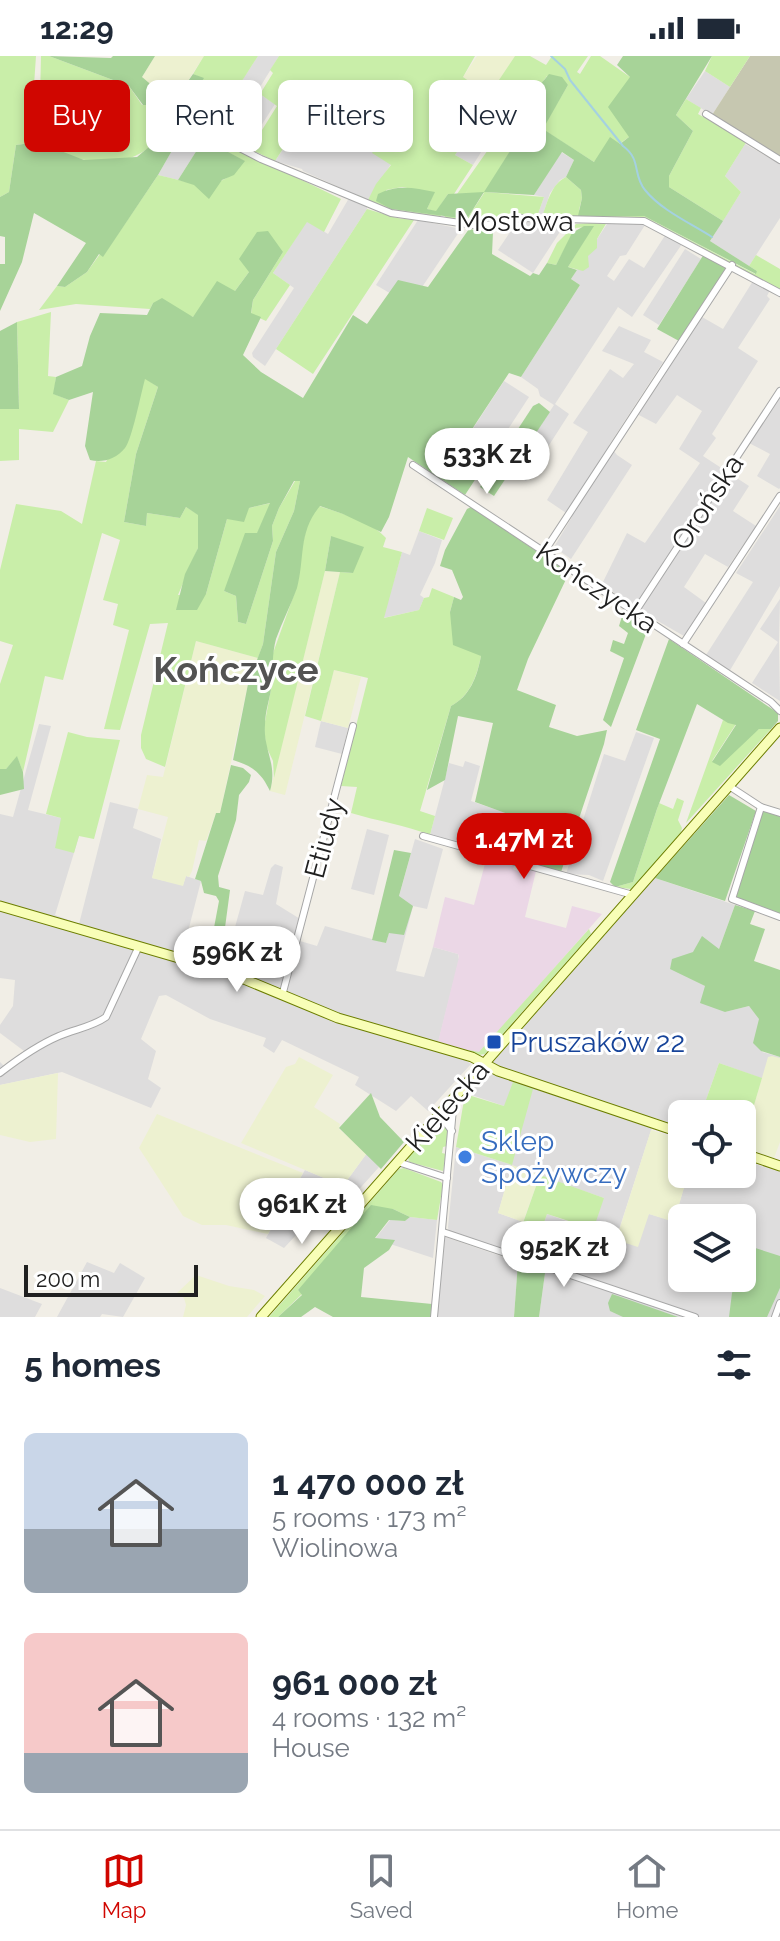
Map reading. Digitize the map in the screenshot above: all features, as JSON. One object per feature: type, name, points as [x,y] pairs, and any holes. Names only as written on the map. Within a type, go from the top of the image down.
[{"type":"main road","name":"Kielecka","points":[[261,1317],[780,728]]},
{"type":"main road","points":[[0,906],[227,972],[377,1031],[472,1057],[484,1065],[668,1128]]},
{"type":"main road","points":[[756,1158],[780,1166]]},
{"type":"street","points":[[706,114],[780,160]]},
{"type":"street","name":"Mostowa","points":[[247,152],[387,212],[481,226],[522,218],[637,220],[655,225],[780,293]]},
{"type":"street","points":[[544,552],[732,265]]},
{"type":"street","name":"Orońska","points":[[635,612],[780,391]]},
{"type":"street","name":"Kończycka","points":[[413,465],[771,702],[780,711]]},
{"type":"street","points":[[683,644],[780,496]]},
{"type":"street","name":"Etiudy","points":[[282,996],[353,726]]},
{"type":"street","points":[[729,786],[761,807],[780,813]]},
{"type":"street","points":[[761,807],[732,895],[734,902],[780,917]]},
{"type":"street","points":[[423,836],[633,895]]},
{"type":"street","points":[[0,1073],[57,1037],[106,1017],[139,946]]},
{"type":"street","points":[[434,1317],[454,1098]]},
{"type":"street","points":[[436,1119],[446,1123],[452,1131]]},
{"type":"street","points":[[398,1162],[447,1178]]},
{"type":"street","points":[[443,1232],[695,1317]]},
{"type":"street","points":[[775,1317],[780,1303]]},
{"type":"shaded area","points":[[155,56],[204,56],[188,80],[146,80],[142,77]]},
{"type":"shaded area","points":[[258,56],[279,56],[262,84],[262,80],[242,80]]},
{"type":"shaded area","points":[[477,56],[515,56],[500,80],[468,80],[463,77]]},
{"type":"shaded area","points":[[750,56],[780,56],[780,157],[712,115]]},
{"type":"shaded area","points":[[705,71],[730,87],[712,115],[686,99]]},
{"type":"shaded area","points":[[262,95],[275,104],[262,124]]},
{"type":"shaded area","points":[[745,144],[780,164],[780,218],[749,266],[710,241],[741,192],[725,176]]},
{"type":"shaded area","points":[[171,152],[196,152],[178,180],[158,175]]},
{"type":"shaded area","points":[[281,152],[374,152],[391,164],[368,200],[367,209],[265,366],[252,353],[294,288],[273,273],[307,221],[328,234],[352,193],[302,169],[275,161]]},
{"type":"shaded area","points":[[457,152],[481,152],[473,165],[455,155]]},
{"type":"shaded area","points":[[561,152],[574,160],[566,177],[550,193],[543,214],[538,214],[544,197],[534,195]]},
{"type":"shaded area","points":[[418,220],[461,229],[410,305],[376,285]]},
{"type":"shaded area","points":[[517,222],[565,224],[533,273],[498,250]]},
{"type":"shaded area","points":[[607,224],[645,225],[626,255],[620,256],[607,276],[614,281],[629,259],[644,268],[666,234],[682,244],[632,317],[618,307],[555,404],[569,414],[526,481],[511,471],[554,405],[521,377],[580,285],[571,279]]},
{"type":"shaded area","points":[[685,249],[701,259],[659,325],[643,315]]},
{"type":"shaded area","points":[[753,281],[770,290],[767,296],[770,299],[738,348],[758,361],[712,434],[716,438],[703,456],[749,486],[733,511],[756,526],[728,567],[705,554],[684,587],[706,603],[684,636],[635,608],[602,584],[627,533],[645,543],[700,463],[679,449],[702,411],[677,395],[656,424],[637,414],[702,317],[723,329]]},
{"type":"shaded area","points":[[619,326],[651,340],[644,352],[663,362],[609,445],[632,465],[571,559],[554,547],[572,517],[547,500],[588,432],[573,423],[610,369],[623,378],[634,364],[602,351]]},
{"type":"shaded area","points":[[504,381],[529,397],[482,469],[457,453]]},
{"type":"shaded area","points":[[780,396],[779,489],[757,476],[770,454],[749,443]]},
{"type":"shaded area","points":[[780,506],[780,586],[729,672],[706,655],[753,582],[736,573]]},
{"type":"shaded area","points":[[419,531],[442,540],[420,595],[424,598],[419,610],[383,618],[402,552],[410,555]]},
{"type":"shaded area","points":[[325,571],[340,572],[285,795],[270,791]]},
{"type":"shaded area","points":[[780,599],[780,701],[752,683],[778,642],[760,629]]},
{"type":"shaded area","points":[[196,641],[258,658],[248,684],[220,813],[216,813],[206,841],[199,840],[192,871],[189,877],[186,876],[183,886],[152,878],[168,817],[138,809],[147,775],[163,777]]},
{"type":"shaded area","points":[[334,670],[361,677],[348,728],[321,721]]},
{"type":"shaded area","points":[[321,721],[348,728],[342,754],[315,747]]},
{"type":"shaded area","points":[[39,724],[51,726],[28,810],[61,818],[91,797],[55,915],[79,924],[110,802],[138,809],[133,828],[161,839],[152,878],[183,885],[186,876],[201,881],[183,951],[194,953],[201,930],[232,938],[245,891],[263,895],[275,864],[283,867],[276,904],[305,922],[300,941],[317,946],[325,926],[386,943],[415,839],[443,849],[427,909],[413,906],[396,971],[424,977],[433,947],[458,954],[436,1051],[462,1058],[471,1064],[428,1111],[411,1096],[396,1111],[355,1085],[359,1077],[282,1040],[274,1053],[263,1046],[266,1038],[210,1019],[166,995],[159,996],[141,1039],[156,1051],[148,1079],[161,1088],[151,1108],[62,1072],[0,1085],[0,1062],[4,1066],[24,1051],[0,1033],[0,1025],[13,1006],[15,980],[0,978],[0,814],[13,817]]},
{"type":"shaded area","points":[[636,732],[654,738],[603,881],[589,875],[566,874],[604,754],[625,761]]},
{"type":"shaded area","points":[[465,761],[480,766],[471,801],[517,817],[501,854],[430,835],[449,763],[463,767]]},
{"type":"shaded area","points":[[367,829],[389,835],[374,895],[351,889]]},
{"type":"shaded area","points":[[486,860],[514,866],[513,869],[522,873],[536,871],[525,917],[566,928],[572,906],[602,914],[479,1053],[438,1042],[459,957],[458,954],[433,947],[445,897],[474,905]]},
{"type":"shaded area","points":[[655,878],[735,905],[719,949],[693,952],[670,968],[705,986],[725,1012],[749,1006],[759,1018],[762,1052],[780,1057],[780,1085],[719,1063],[706,1100],[668,1100],[668,1122],[655,1118],[616,1239],[649,1214],[668,1219],[668,1292],[756,1292],[756,1204],[679,1204],[684,1188],[756,1188],[756,1164],[780,1172],[780,1317],[539,1317],[546,1265],[531,1260],[547,1214],[572,1223],[604,1198],[512,1166],[498,1213],[523,1222],[512,1254],[449,1233],[456,1147],[512,1165],[504,1106],[466,1093]]},
{"type":"shaded area","points":[[299,1057],[333,1075],[314,1107],[340,1124],[339,1129],[367,1153],[343,1186],[241,1143],[286,1067],[295,1064]]},
{"type":"shaded area","points":[[768,1057],[780,1058],[780,1142],[774,1158],[756,1152],[756,1100]]},
{"type":"shaded area","points":[[58,1073],[56,1139],[30,1142],[0,1135],[0,1085]]},
{"type":"shaded area","points":[[157,1114],[303,1173],[268,1234],[226,1225],[202,1225],[183,1216],[139,1148]]},
{"type":"shaded area","points":[[651,1130],[668,1135],[668,1188],[684,1188],[679,1204],[668,1204],[668,1220],[649,1214],[638,1247],[616,1240]]},
{"type":"shaded area","points":[[367,1153],[379,1167],[337,1214],[322,1207],[284,1248],[266,1238],[305,1170],[343,1186]]},
{"type":"shaded area","points":[[512,1165],[540,1175],[523,1222],[498,1213]]},
{"type":"shaded area","points":[[410,1217],[437,1220],[433,1258],[375,1239],[390,1220],[405,1221]]},
{"type":"shaded area","points":[[445,1237],[518,1262],[514,1317],[437,1317]]},
{"type":"shaded area","points":[[87,1262],[114,1273],[120,1263],[145,1278],[123,1317],[102,1314],[100,1317],[57,1317]]},
{"type":"shaded area","points":[[196,1275],[254,1290],[265,1296],[247,1317],[183,1317],[186,1305],[184,1298],[177,1293]]},
{"type":"shaded area","points":[[0,1288],[42,1304],[35,1317],[0,1317]]},
{"type":"green space","points":[[0,56],[36,56],[34,80],[24,80],[24,144],[16,145],[9,192],[0,197]]},
{"type":"green space","points":[[41,56],[49,56],[113,80],[40,80]]},
{"type":"green space","points":[[49,56],[155,56],[142,77],[146,80],[146,105],[130,87],[130,80],[113,80]]},
{"type":"green space","points":[[204,56],[258,56],[243,80],[202,80],[193,74]]},
{"type":"green space","points":[[279,56],[475,56],[463,77],[467,80],[429,80],[429,152],[457,152],[455,155],[473,165],[454,194],[448,194],[436,212],[427,209],[434,193],[402,187],[386,190],[391,209],[440,217],[392,212],[357,198],[358,195],[368,200],[391,165],[373,152],[413,152],[413,80],[278,80],[278,152],[281,152],[275,161],[256,152],[262,152],[262,130],[277,106],[262,95],[273,73],[270,70]]},
{"type":"green space","points":[[515,56],[530,56],[546,65],[552,56],[588,56],[577,72],[580,74],[591,56],[600,56],[630,77],[629,137],[594,162],[546,132],[546,122],[568,85],[547,76],[544,80],[499,80]]},
{"type":"green space","points":[[623,56],[712,56],[676,115],[693,131],[669,176],[669,187],[723,221],[710,241],[757,271],[756,274],[644,216],[578,216],[581,190],[566,177],[574,160],[562,152],[534,195],[484,192],[509,152],[546,152],[546,131],[594,162],[610,137],[620,144],[629,137],[608,107],[630,77],[617,65]]},
{"type":"green space","points":[[712,56],[750,56],[730,87],[705,71]]},
{"type":"green space","points":[[193,74],[203,80],[189,80]]},
{"type":"green space","points":[[549,74],[562,77],[568,85],[546,124],[544,80]]},
{"type":"green space","points":[[130,87],[142,105],[146,105],[146,149],[127,159],[114,161],[73,157],[62,152],[130,152]]},
{"type":"green space","points":[[686,99],[701,108],[698,114],[747,141],[725,176],[741,192],[723,221],[669,187],[669,176],[693,131],[676,115]]},
{"type":"green space","points":[[24,144],[24,152],[64,152],[84,160],[137,157],[146,149],[146,152],[171,152],[103,257],[99,254],[87,272],[65,287],[57,286],[86,243],[34,213],[22,262],[0,311],[0,264],[5,264],[5,237],[0,236],[0,197],[9,192],[16,145]]},
{"type":"green space","points":[[196,152],[228,152],[245,161],[234,175],[222,180],[209,199],[194,185],[178,180]]},
{"type":"green space","points":[[228,152],[244,152],[341,199],[324,232],[307,222],[273,273],[290,285],[266,321],[251,314],[253,300],[283,252],[249,272],[235,291],[193,317],[153,303],[150,309],[76,304],[39,310],[57,286],[65,287],[87,272],[100,254],[103,256],[158,175],[194,183],[215,183],[225,179],[244,161]]},
{"type":"green space","points":[[486,152],[510,152],[485,192],[544,197],[538,214],[486,223],[485,220],[482,223],[446,219],[444,215],[467,219],[484,193],[457,194]]},
{"type":"green space","points":[[566,177],[581,190],[579,210],[644,216],[755,274],[757,271],[749,266],[756,255],[780,269],[780,290],[652,221],[624,217],[581,219],[543,214],[554,188]]},
{"type":"green space","points":[[392,189],[420,189],[435,192],[427,209],[436,211],[448,194],[484,192],[467,219],[391,209],[376,201],[378,194]]},
{"type":"green space","points":[[367,209],[414,220],[313,374],[276,349]]},
{"type":"green space","points":[[607,222],[597,239],[597,248],[588,256],[589,267],[583,271],[568,267],[593,226],[576,228],[556,265],[547,263],[557,243],[576,224]]},
{"type":"green space","points":[[584,226],[594,226],[568,267],[577,270],[571,279],[580,285],[521,377],[509,373],[457,452],[482,469],[465,495],[408,457],[389,517],[381,532],[320,506],[313,516],[305,535],[297,588],[274,650],[265,725],[272,773],[270,791],[255,771],[233,760],[248,684],[263,644],[276,552],[294,511],[300,481],[294,481],[272,526],[273,541],[246,624],[238,622],[236,596],[224,591],[245,533],[257,533],[270,503],[249,508],[244,522],[227,519],[206,594],[197,610],[176,610],[185,574],[198,548],[198,515],[186,507],[180,518],[147,513],[146,526],[124,522],[136,454],[158,387],[145,379],[125,448],[113,457],[95,461],[90,460],[85,446],[93,392],[69,400],[53,394],[56,377],[82,366],[100,313],[147,315],[153,303],[162,298],[193,317],[217,281],[235,291],[249,272],[239,259],[257,232],[268,231],[283,252],[253,300],[251,313],[261,317],[243,355],[261,372],[303,398],[353,315],[367,324],[398,280],[428,287],[469,229],[493,232],[492,254],[530,276],[533,273],[539,275],[547,263],[556,265],[572,233]]},
{"type":"green space","points":[[704,254],[727,267],[679,341],[657,329]]},
{"type":"green space","points":[[51,312],[48,376],[56,377],[54,394],[69,400],[53,432],[19,429],[19,460],[0,461],[0,409],[19,408],[17,322]]},
{"type":"green space","points":[[17,322],[19,409],[0,409],[0,331]]},
{"type":"green space","points":[[145,378],[158,387],[136,454],[124,522],[146,526],[147,513],[180,518],[186,507],[199,515],[198,548],[178,595],[206,594],[227,519],[249,508],[271,503],[224,591],[236,596],[238,622],[246,624],[273,541],[272,526],[295,481],[300,481],[294,511],[276,552],[263,644],[258,658],[196,641],[165,767],[146,759],[141,748],[141,735],[168,623],[150,624],[120,730],[104,729],[129,630],[113,625],[118,604],[103,600],[120,540],[102,533],[63,680],[45,676],[23,772],[17,757],[0,771],[0,684],[13,645],[0,641],[0,570],[16,504],[61,511],[82,524],[96,461],[106,462]]},
{"type":"green space","points":[[539,403],[550,412],[494,496],[480,487],[533,406]]},
{"type":"green space","points":[[319,506],[372,527],[386,538],[383,547],[402,552],[384,618],[419,610],[432,588],[454,597],[450,612],[481,656],[472,685],[451,706],[420,811],[435,816],[430,835],[351,813],[357,787],[341,786],[368,678],[334,670],[321,721],[305,716],[340,572],[353,573],[331,536],[274,778],[264,727],[272,684],[273,653],[296,589],[308,521]]},
{"type":"green space","points":[[471,507],[569,573],[528,659],[517,690],[556,705],[549,727],[577,736],[607,730],[561,872],[501,854],[516,817],[475,802],[493,723],[458,716],[445,780],[427,790],[451,706],[472,685],[481,656],[453,645],[450,612],[454,597],[461,600],[463,597],[452,570],[440,566],[445,550]]},
{"type":"green space","points":[[427,508],[453,518],[444,540],[419,531]]},
{"type":"green space","points":[[331,536],[364,547],[353,573],[325,571]]},
{"type":"green space","points":[[624,610],[649,626],[611,727],[603,720],[624,658],[610,651],[613,640],[624,644],[628,633],[619,626]]},
{"type":"green space","points":[[669,639],[778,713],[778,721],[771,729],[759,729],[720,766],[712,762],[736,725],[697,704],[633,882],[615,887],[610,882],[660,739],[636,730]]},
{"type":"green space","points":[[723,720],[736,724],[712,761],[759,729],[771,729],[686,823]]},
{"type":"green space","points":[[68,732],[120,740],[94,839],[79,836],[74,853],[55,848],[61,818],[46,814]]},
{"type":"green space","points":[[17,756],[23,772],[24,789],[0,795],[0,769],[6,769]]},
{"type":"green space","points":[[231,765],[243,768],[251,775],[239,795],[236,820],[218,876],[219,887],[230,890],[224,935],[213,933],[219,901],[216,896],[204,893],[201,881],[195,879],[216,813],[220,813]]},
{"type":"green space","points":[[729,795],[756,811],[725,901],[655,878]]},
{"type":"green space","points":[[677,798],[684,801],[678,820],[682,828],[680,835],[631,889],[615,887],[633,882],[659,803],[673,809]]},
{"type":"green space","points":[[762,809],[780,815],[780,914],[739,900],[735,894]]},
{"type":"green space","points":[[394,850],[411,853],[399,896],[413,906],[404,935],[389,933],[386,943],[372,940]]},
{"type":"green space","points":[[735,905],[755,911],[750,924],[765,929],[754,961],[780,970],[780,1057],[761,1051],[753,1043],[759,1019],[749,1006],[725,1012],[700,1003],[705,986],[670,969],[672,959],[693,952],[702,936],[719,949]]},
{"type":"green space","points":[[589,929],[591,934],[485,1054],[479,1055],[469,1050],[479,1052]]},
{"type":"green space","points":[[719,1063],[762,1078],[756,1100],[706,1100]]},
{"type":"green space","points":[[513,1082],[533,1089],[512,1165],[456,1147],[465,1094],[504,1106]]},
{"type":"green space","points":[[371,1093],[380,1117],[404,1142],[381,1169],[339,1128]]},
{"type":"green space","points":[[439,1122],[448,1129],[447,1146],[443,1147],[442,1153],[446,1154],[443,1171],[409,1162],[408,1158]]},
{"type":"green space","points":[[404,1168],[443,1185],[437,1220],[410,1217],[393,1209],[298,1290],[302,1294],[278,1317],[269,1317],[399,1169]]},
{"type":"green space","points":[[540,1175],[604,1198],[589,1242],[568,1235],[572,1222],[547,1214],[531,1260],[512,1254]]},
{"type":"green space","points":[[371,1205],[393,1209],[410,1217],[405,1221],[389,1220],[375,1238],[395,1240],[389,1250],[364,1268],[361,1297],[432,1304],[431,1317],[333,1317],[315,1307],[301,1317],[278,1317],[302,1295],[298,1290]]},
{"type":"green space","points":[[756,1248],[780,1256],[780,1288],[767,1317],[729,1317],[732,1293],[756,1292]]},
{"type":"green space","points":[[518,1262],[545,1273],[539,1317],[514,1317]]},
{"type":"green space","points":[[612,1294],[678,1317],[623,1317],[610,1311],[608,1303]]},
{"type":"waterway","points":[[551,56],[565,69],[570,80],[629,151],[645,190],[667,210],[712,237]]},
{"type":"place","name":"Pruszaków 22","points":[[494,1042]]},
{"type":"place","name":"Sklep Spożywczy","points":[[465,1157]]},
{"type":"district","name":"Kończyce","points":[[236,669]]}]
